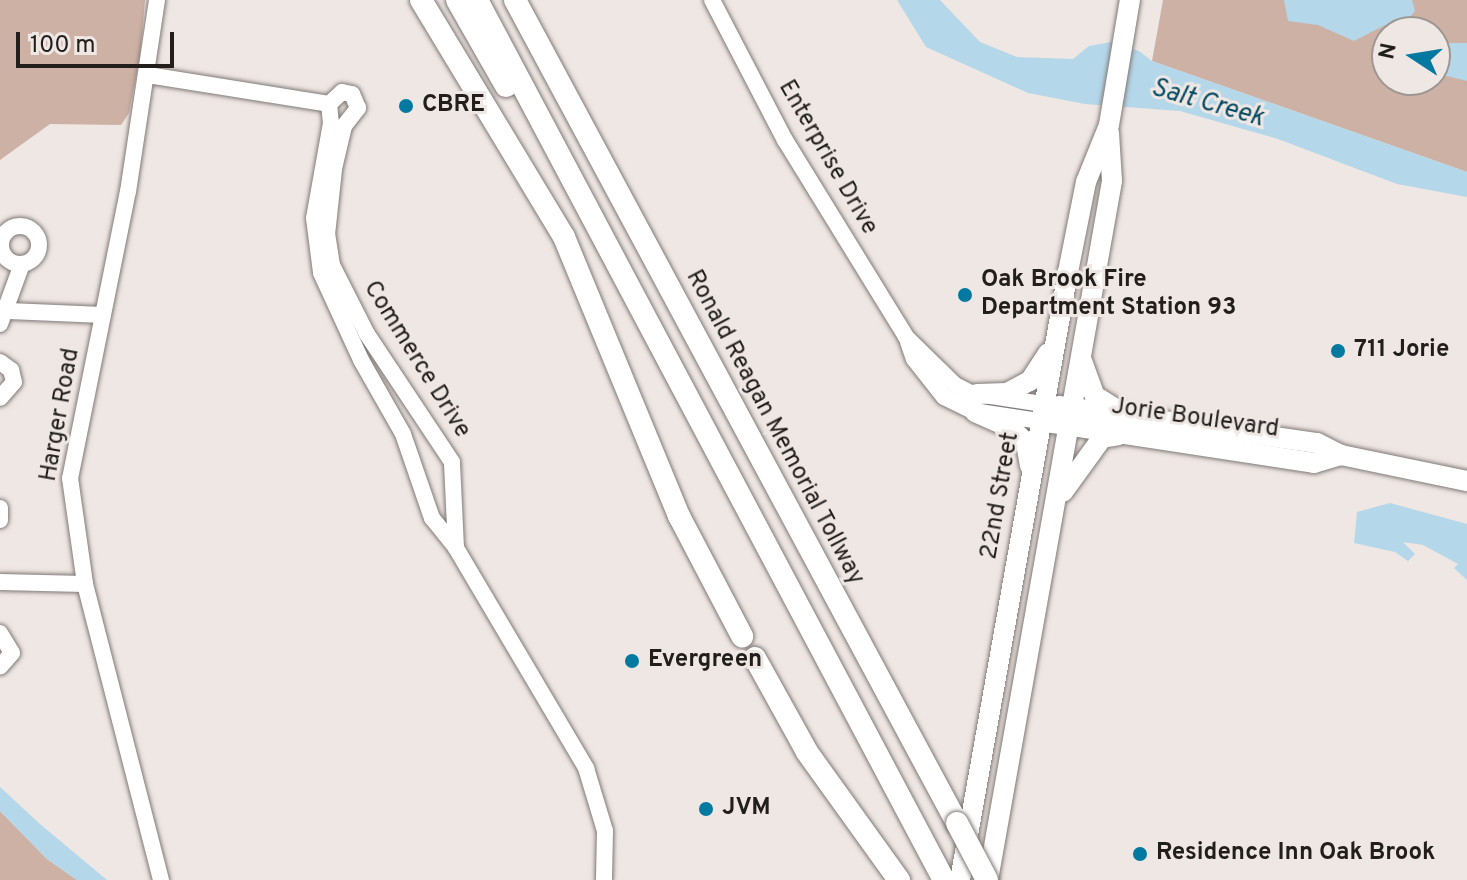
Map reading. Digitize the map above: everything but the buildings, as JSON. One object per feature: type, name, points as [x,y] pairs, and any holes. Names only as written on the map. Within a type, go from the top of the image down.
[{"type":"highway","points":[[421,0],[541,190]]},
{"type":"highway","points":[[439,0],[541,190],[679,516],[742,636]]},
{"type":"highway","points":[[457,0],[559,179],[589,209]]},
{"type":"highway","points":[[477,0],[813,641],[944,880]]},
{"type":"highway","name":"Ronald Reagan Memorial Tollway","points":[[515,0],[988,880]]},
{"type":"highway","points":[[755,658],[807,752],[899,880]]},
{"type":"main road","name":"22nd Street","points":[[988,880],[1112,181],[1109,125],[1129,4]]},
{"type":"main road","name":"22nd Street","points":[[960,880],[1042,412],[1086,182],[1109,125]]},
{"type":"main road","points":[[976,403],[1007,393],[1030,381],[1055,343]]},
{"type":"main road","points":[[1055,506],[1079,464],[1102,438],[1123,424],[1095,396],[1081,359]]},
{"type":"main road","points":[[976,403],[1026,443],[1031,474]]},
{"type":"main road","name":"Jorie Boulevard","points":[[1042,412],[1123,424],[1314,463],[1341,455],[1467,481]]},
{"type":"street","name":"Harger Road","points":[[157,0],[148,75],[70,478],[85,584],[161,880]]},
{"type":"street","name":"Enterprise Drive","points":[[712,0],[785,140],[906,337],[976,403],[1042,412]]},
{"type":"street","name":"Commerce Drive","points":[[148,75],[329,104]]},
{"type":"street","name":"Commerce Drive","points":[[456,548],[452,462],[367,334],[332,265],[327,235],[334,169],[344,126],[358,108],[347,93],[333,96],[329,104],[331,123],[314,218],[316,256],[361,360],[403,434],[423,500],[456,548],[586,768],[605,831],[604,880]]},
{"type":"street","points":[[22,264],[4,318],[103,315]]},
{"type":"street","points":[[0,362],[11,370],[14,382],[0,398]]},
{"type":"street","points":[[0,508],[0,520]]},
{"type":"street","points":[[0,582],[85,584]]},
{"type":"street","points":[[0,633],[9,640],[12,653],[0,667]]},
{"type":"shaded area","points":[[0,0],[145,0],[140,55],[129,113],[121,125],[50,124],[0,160]]},
{"type":"shaded area","points":[[1163,0],[1467,0],[1467,172],[1152,61]]},
{"type":"shaded area","points":[[0,811],[47,859],[77,880],[0,880]]},
{"type":"water","name":"Salt Creek","points":[[897,0],[940,0],[980,42],[1017,57],[1073,59],[1089,46],[1111,42],[1139,51],[1152,61],[1467,172],[1467,197],[1397,184],[1278,139],[1180,111],[1085,104],[1028,93],[926,47]]},
{"type":"water","points":[[1284,0],[1412,0],[1415,11],[1411,16],[1371,16],[1371,32],[1354,41],[1318,25],[1288,21]]},
{"type":"water","points":[[1451,43],[1467,43],[1467,81],[1451,77]]},
{"type":"water","points":[[1390,503],[1467,524],[1467,580],[1454,568],[1458,564],[1423,545],[1403,542],[1415,554],[1408,561],[1395,552],[1354,543],[1357,512]]},
{"type":"water","points":[[0,787],[107,880],[77,880],[47,859],[0,811]]},
{"type":"place","name":"CBRE","points":[[406,106]]},
{"type":"place","name":"Oak Brook Fire Department Station 93","points":[[965,295]]},
{"type":"place","name":"711 Jorie","points":[[1338,351]]},
{"type":"place","name":"Evergreen","points":[[632,661]]},
{"type":"place","name":"JVM","points":[[706,809]]},
{"type":"place","name":"Residence Inn Oak Brook","points":[[1140,854]]}]
